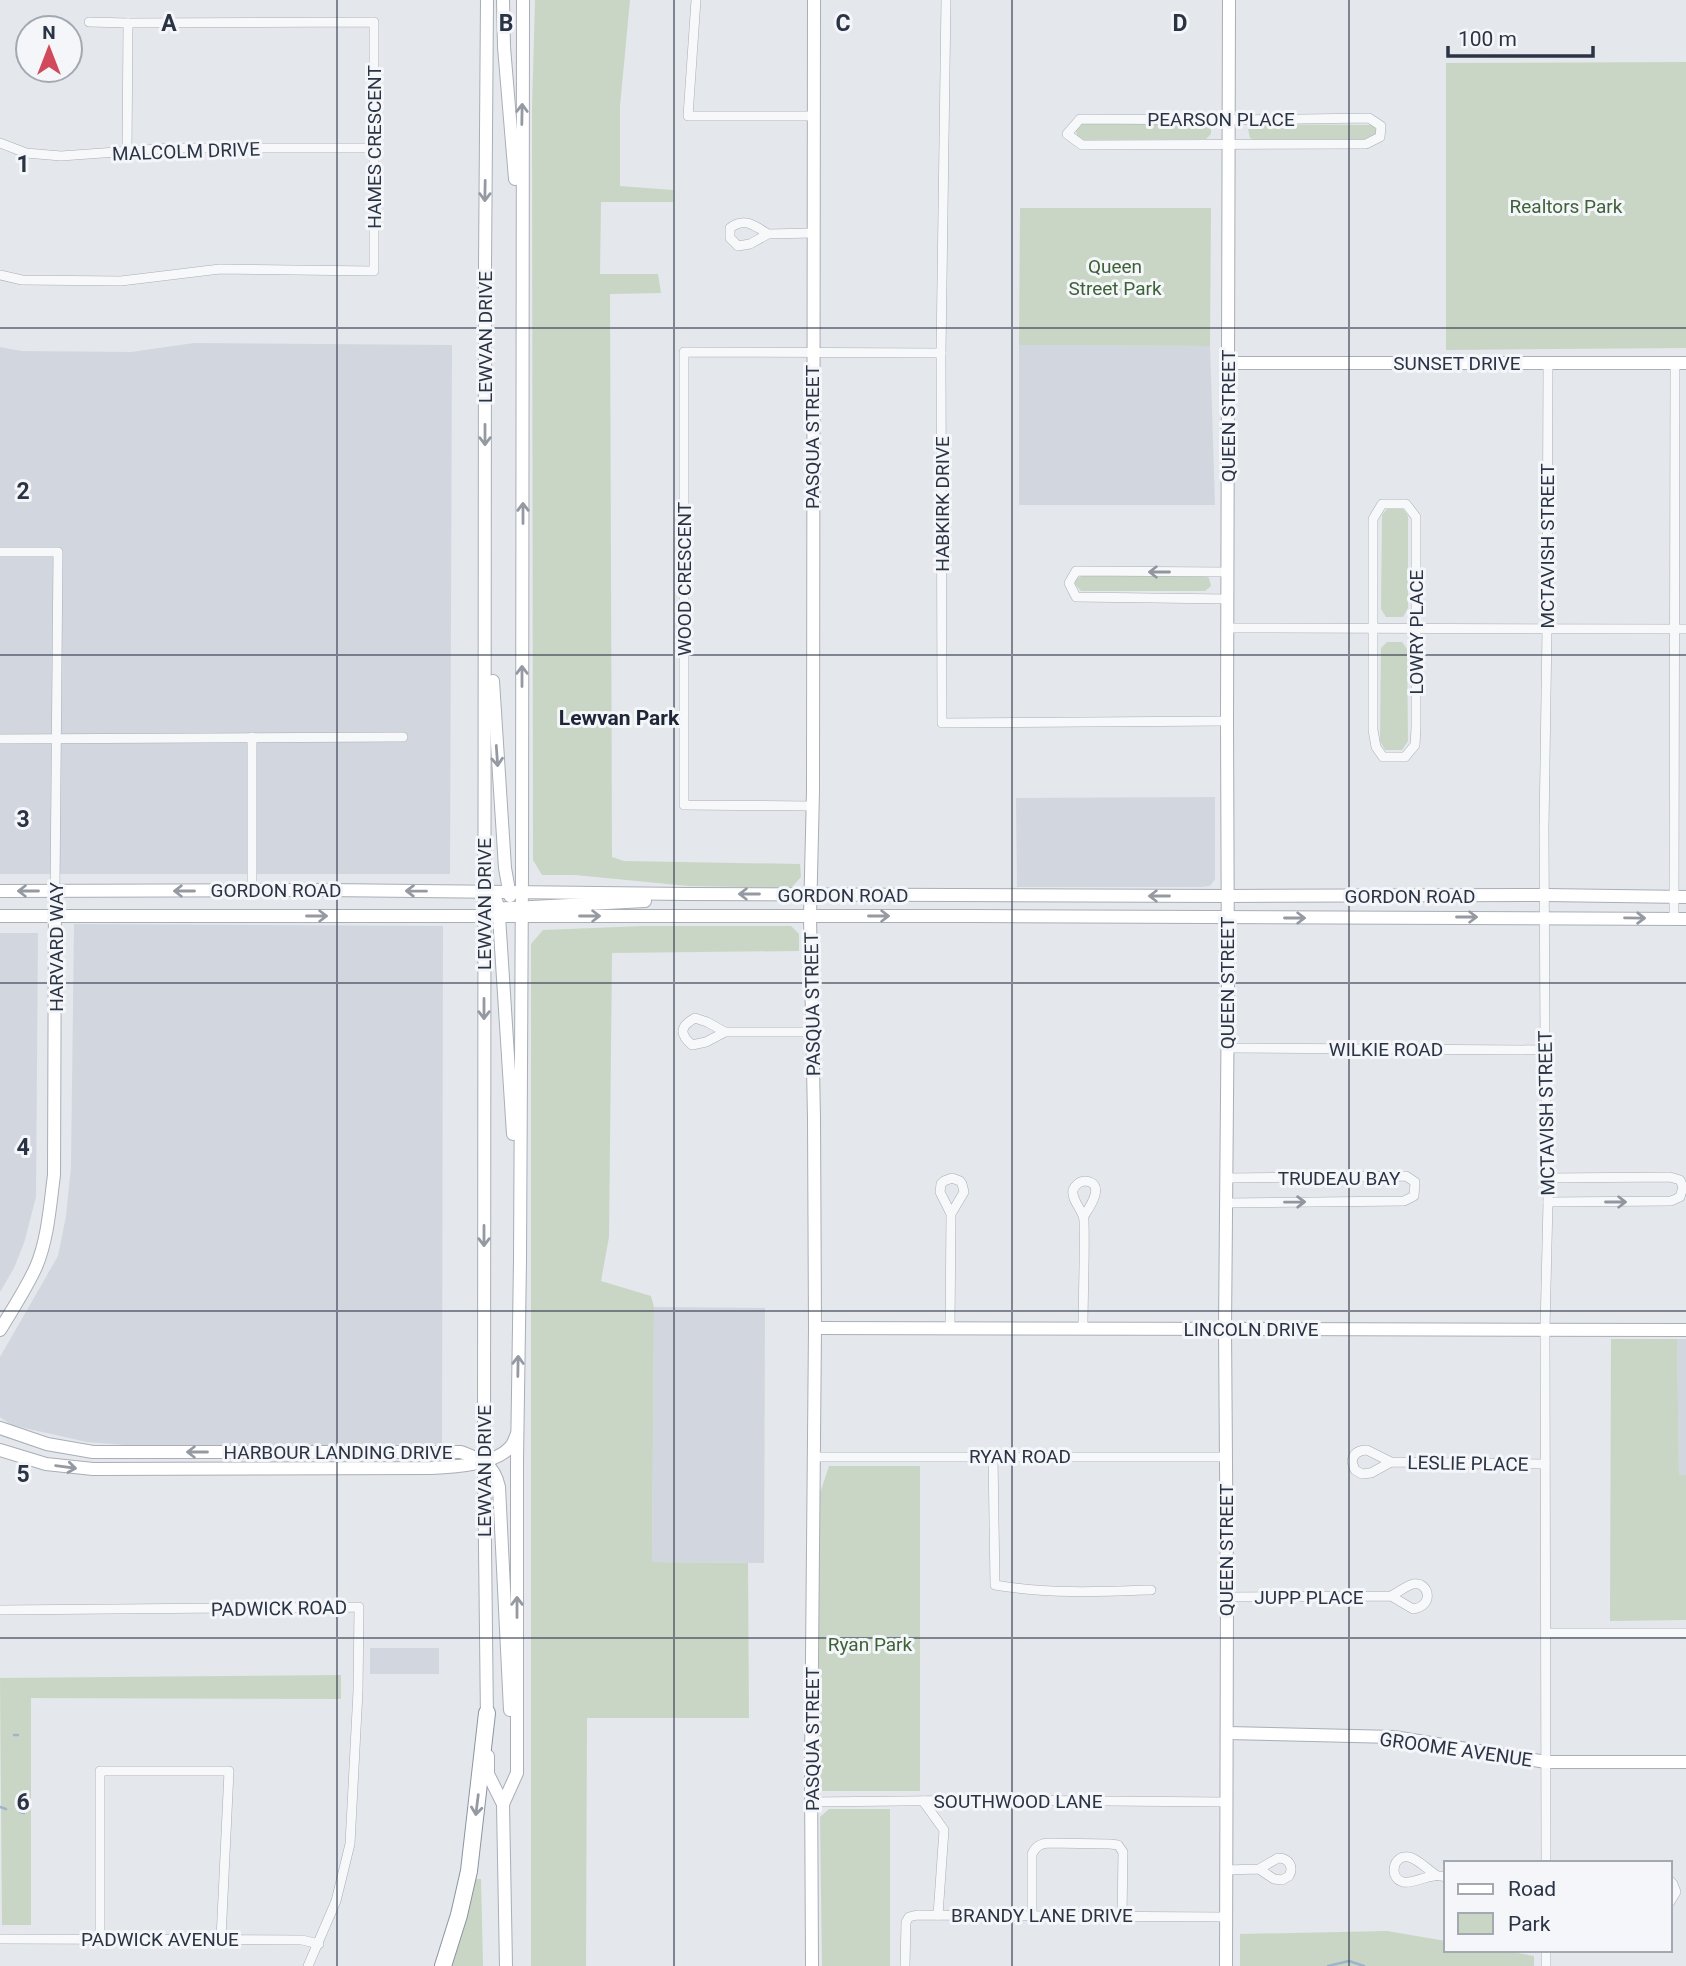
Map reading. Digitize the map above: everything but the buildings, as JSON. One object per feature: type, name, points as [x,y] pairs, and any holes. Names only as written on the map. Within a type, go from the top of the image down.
[{"type":"highway","points":[[443,1966],[469,1871],[487,1713]]},
{"type":"main road","name":"LEWVAN DRIVE","points":[[487,0],[484,1460],[488,1774],[503,1804]]},
{"type":"main road","points":[[503,0],[504,47],[523,277]]},
{"type":"main road","name":"LEWVAN DRIVE","points":[[515,891],[523,277],[523,0]]},
{"type":"main road","name":"PASQUA STREET","points":[[812,1966],[815,1328],[810,894],[814,0]]},
{"type":"main road","name":"QUEEN STREET","points":[[1226,1966],[1229,0]]},
{"type":"main road","name":"SUNSET DRIVE","points":[[1228,363],[1681,363]]},
{"type":"main road","points":[[485,565],[505,869],[520,910],[669,900],[688,894]]},
{"type":"main road","name":"GORDON ROAD","points":[[0,891],[1680,897]]},
{"type":"main road","name":"HARVARD WAY","points":[[0,1330],[36,1266],[46,1232],[54,1175],[55,891]]},
{"type":"main road","points":[[484,891],[493,894],[499,912],[520,1260]]},
{"type":"main road","name":"LEWVAN DRIVE","points":[[506,1966],[503,1804],[517,1773],[520,910]]},
{"type":"main road","name":"GORDON ROAD","points":[[0,916],[484,916],[520,910],[810,916],[1680,919]]},
{"type":"main road","name":"LINCOLN DRIVE","points":[[815,1328],[1686,1329]]},
{"type":"main road","points":[[438,1451],[470,1445],[478,1435],[484,1344]]},
{"type":"main road","name":"HARBOUR LANDING DRIVE","points":[[0,1428],[47,1444],[93,1452],[461,1451],[484,1460]]},
{"type":"main road","points":[[517,1434],[511,1446],[496,1457],[484,1460],[497,1475],[499,1487],[509,1701],[517,1773]]},
{"type":"main road","name":"HARBOUR LANDING DRIVE","points":[[0,1450],[46,1464],[93,1469],[431,1468],[463,1467],[484,1460]]},
{"type":"main road","name":"GROOME AVENUE","points":[[1227,1733],[1394,1737],[1546,1762],[1686,1762]]},
{"type":"street","points":[[695,0],[688,116],[813,116]]},
{"type":"street","name":"HABKIRK DRIVE","points":[[946,0],[941,353],[942,723],[1227,722]]},
{"type":"street","points":[[89,22],[128,23],[127,153]]},
{"type":"street","name":"HAMES CRESCENT","points":[[0,275],[22,280],[121,281],[220,269],[374,271],[374,22],[128,23]]},
{"type":"street","name":"PEARSON PLACE","points":[[1369,118],[1381,126],[1380,137],[1366,144],[1229,144],[1082,145],[1067,134],[1080,119],[1369,118]]},
{"type":"street","name":"MALCOLM DRIVE","points":[[0,143],[26,153],[61,156],[172,149],[375,148]]},
{"type":"street","points":[[768,234],[813,233]]},
{"type":"street","name":"WOOD CRESCENT","points":[[812,352],[684,352],[684,806],[812,806]]},
{"type":"street","points":[[812,352],[941,353]]},
{"type":"street","name":"MCTAVISH STREET","points":[[1546,1861],[1545,1329],[1548,1178],[1545,895],[1548,363]]},
{"type":"street","points":[[1680,919],[1674,629],[1681,363]]},
{"type":"street","name":"LOWRY PLACE","points":[[1382,504],[1406,504],[1416,517],[1417,629],[1415,745],[1405,757],[1383,757],[1376,747],[1373,730],[1374,629],[1373,519],[1382,504]]},
{"type":"street","name":"HARVARD WAY","points":[[0,552],[58,552],[55,891]]},
{"type":"street","points":[[1227,572],[1076,571],[1069,583],[1076,597],[1227,599]]},
{"type":"street","points":[[1228,628],[1686,629]]},
{"type":"street","points":[[252,737],[252,891]]},
{"type":"street","points":[[0,739],[404,737]]},
{"type":"street","points":[[725,1032],[812,1032]]},
{"type":"street","name":"WILKIE ROAD","points":[[1228,1048],[1545,1050]]},
{"type":"street","name":"TRUDEAU BAY","points":[[1227,1178],[1406,1176],[1415,1182],[1414,1196],[1404,1201],[1227,1203]]},
{"type":"street","points":[[1548,1178],[1670,1177],[1680,1180],[1683,1187],[1680,1197],[1671,1201],[1548,1202]]},
{"type":"street","points":[[950,1328],[951,1214]]},
{"type":"street","points":[[1083,1329],[1084,1216]]},
{"type":"street","points":[[993,1456],[995,1585],[1077,1593],[1151,1590]]},
{"type":"street","name":"RYAN ROAD","points":[[815,1457],[1226,1457]]},
{"type":"street","name":"LESLIE PLACE","points":[[1391,1462],[1545,1464]]},
{"type":"street","name":"JUPP PLACE","points":[[1227,1597],[1391,1596]]},
{"type":"street","name":"PADWICK ROAD","points":[[0,1610],[359,1607],[358,1705],[350,1844],[336,1901],[309,1966]]},
{"type":"street","points":[[1546,1633],[1686,1633]]},
{"type":"street","points":[[100,1939],[100,1771],[229,1770],[221,1939]]},
{"type":"street","name":"SOUTHWOOD LANE","points":[[811,1801],[1226,1801]]},
{"type":"street","points":[[923,1801],[944,1830],[937,1914]]},
{"type":"street","points":[[1032,1916],[1032,1854],[1035,1847],[1048,1843],[1118,1845],[1123,1852],[1122,1916]]},
{"type":"street","points":[[1226,1870],[1259,1869]]},
{"type":"street","points":[[1672,1882],[1676,1892],[1672,1900]]},
{"type":"street","name":"BRANDY LANE DRIVE","points":[[905,1966],[906,1922],[909,1917],[917,1915],[1226,1917]]},
{"type":"street","name":"PADWICK AVENUE","points":[[0,1939],[302,1940],[319,1944]]},
{"type":"shaded area","points":[[194,343],[452,345],[450,874],[0,874],[0,347],[21,351],[131,352]]},
{"type":"shaded area","points":[[1019,345],[1210,346],[1215,505],[1019,505]]},
{"type":"shaded area","points":[[1215,797],[1215,879],[1210,886],[1017,887],[1016,798]]},
{"type":"shaded area","points":[[74,924],[443,926],[442,1444],[151,1447],[87,1442],[11,1425],[0,1417],[0,1357],[58,1256],[66,1216],[71,1167]]},
{"type":"shaded area","points":[[0,933],[38,933],[36,1197],[24,1243],[0,1292]]},
{"type":"shaded area","points":[[654,1307],[765,1308],[764,1563],[652,1562]]},
{"type":"shaded area","points":[[1677,1339],[1686,1339],[1686,1475],[1679,1475]]},
{"type":"shaded area","points":[[370,1648],[439,1648],[439,1674],[370,1674]]},
{"type":"green space","points":[[535,0],[630,0],[620,106],[620,186],[673,190],[673,202],[601,202],[600,274],[658,274],[661,293],[610,294],[612,857],[624,861],[800,864],[801,877],[791,888],[688,886],[575,875],[542,875],[533,860],[532,110]]},
{"type":"green space","name":"Realtors Park","points":[[1686,62],[1686,348],[1446,350],[1446,63]]},
{"type":"green space","points":[[1082,124],[1205,124],[1211,129],[1211,134],[1206,139],[1082,140],[1077,136],[1076,130]]},
{"type":"green space","points":[[1254,124],[1372,125],[1377,134],[1370,140],[1254,140],[1250,138],[1248,129]]},
{"type":"green space","name":"Queen Street Park","points":[[1020,208],[1211,208],[1210,346],[1019,345]]},
{"type":"green space","points":[[1387,509],[1403,509],[1408,516],[1408,608],[1403,617],[1386,617],[1381,609],[1382,515]]},
{"type":"green space","points":[[1083,575],[1205,576],[1209,578],[1211,586],[1205,591],[1081,591],[1075,580]]},
{"type":"green space","points":[[1387,642],[1402,642],[1407,649],[1408,741],[1402,750],[1385,750],[1380,741],[1381,648]]},
{"type":"green space","points":[[643,926],[791,926],[799,934],[799,951],[612,953],[609,1237],[601,1281],[651,1296],[654,1307],[652,1562],[748,1563],[749,1718],[587,1718],[586,1966],[531,1966],[531,944],[543,930]]},
{"type":"green space","points":[[1611,1339],[1677,1339],[1679,1475],[1686,1475],[1686,1620],[1610,1621]]},
{"type":"green space","name":"Ryan Park","points":[[829,1466],[920,1466],[920,1791],[819,1791],[819,1496]]},
{"type":"green space","points":[[341,1675],[341,1699],[31,1698],[31,1925],[2,1925],[0,1678]]},
{"type":"green space","points":[[829,1809],[890,1809],[890,1966],[822,1966],[820,1817]]},
{"type":"green space","points":[[472,1879],[481,1879],[483,1966],[452,1966]]},
{"type":"green space","points":[[1387,1931],[1444,1941],[1444,1952],[1512,1952],[1534,1956],[1534,1966],[1240,1966],[1240,1934]]},
{"type":"waterway","points":[[0,1807],[6,1809]]},
{"type":"waterway","points":[[20,1812],[24,1813]]},
{"type":"waterway","points":[[1328,1966],[1349,1961],[1364,1966]]},
{"type":"district","name":"Lewvan Park","points":[[619,718]]}]
